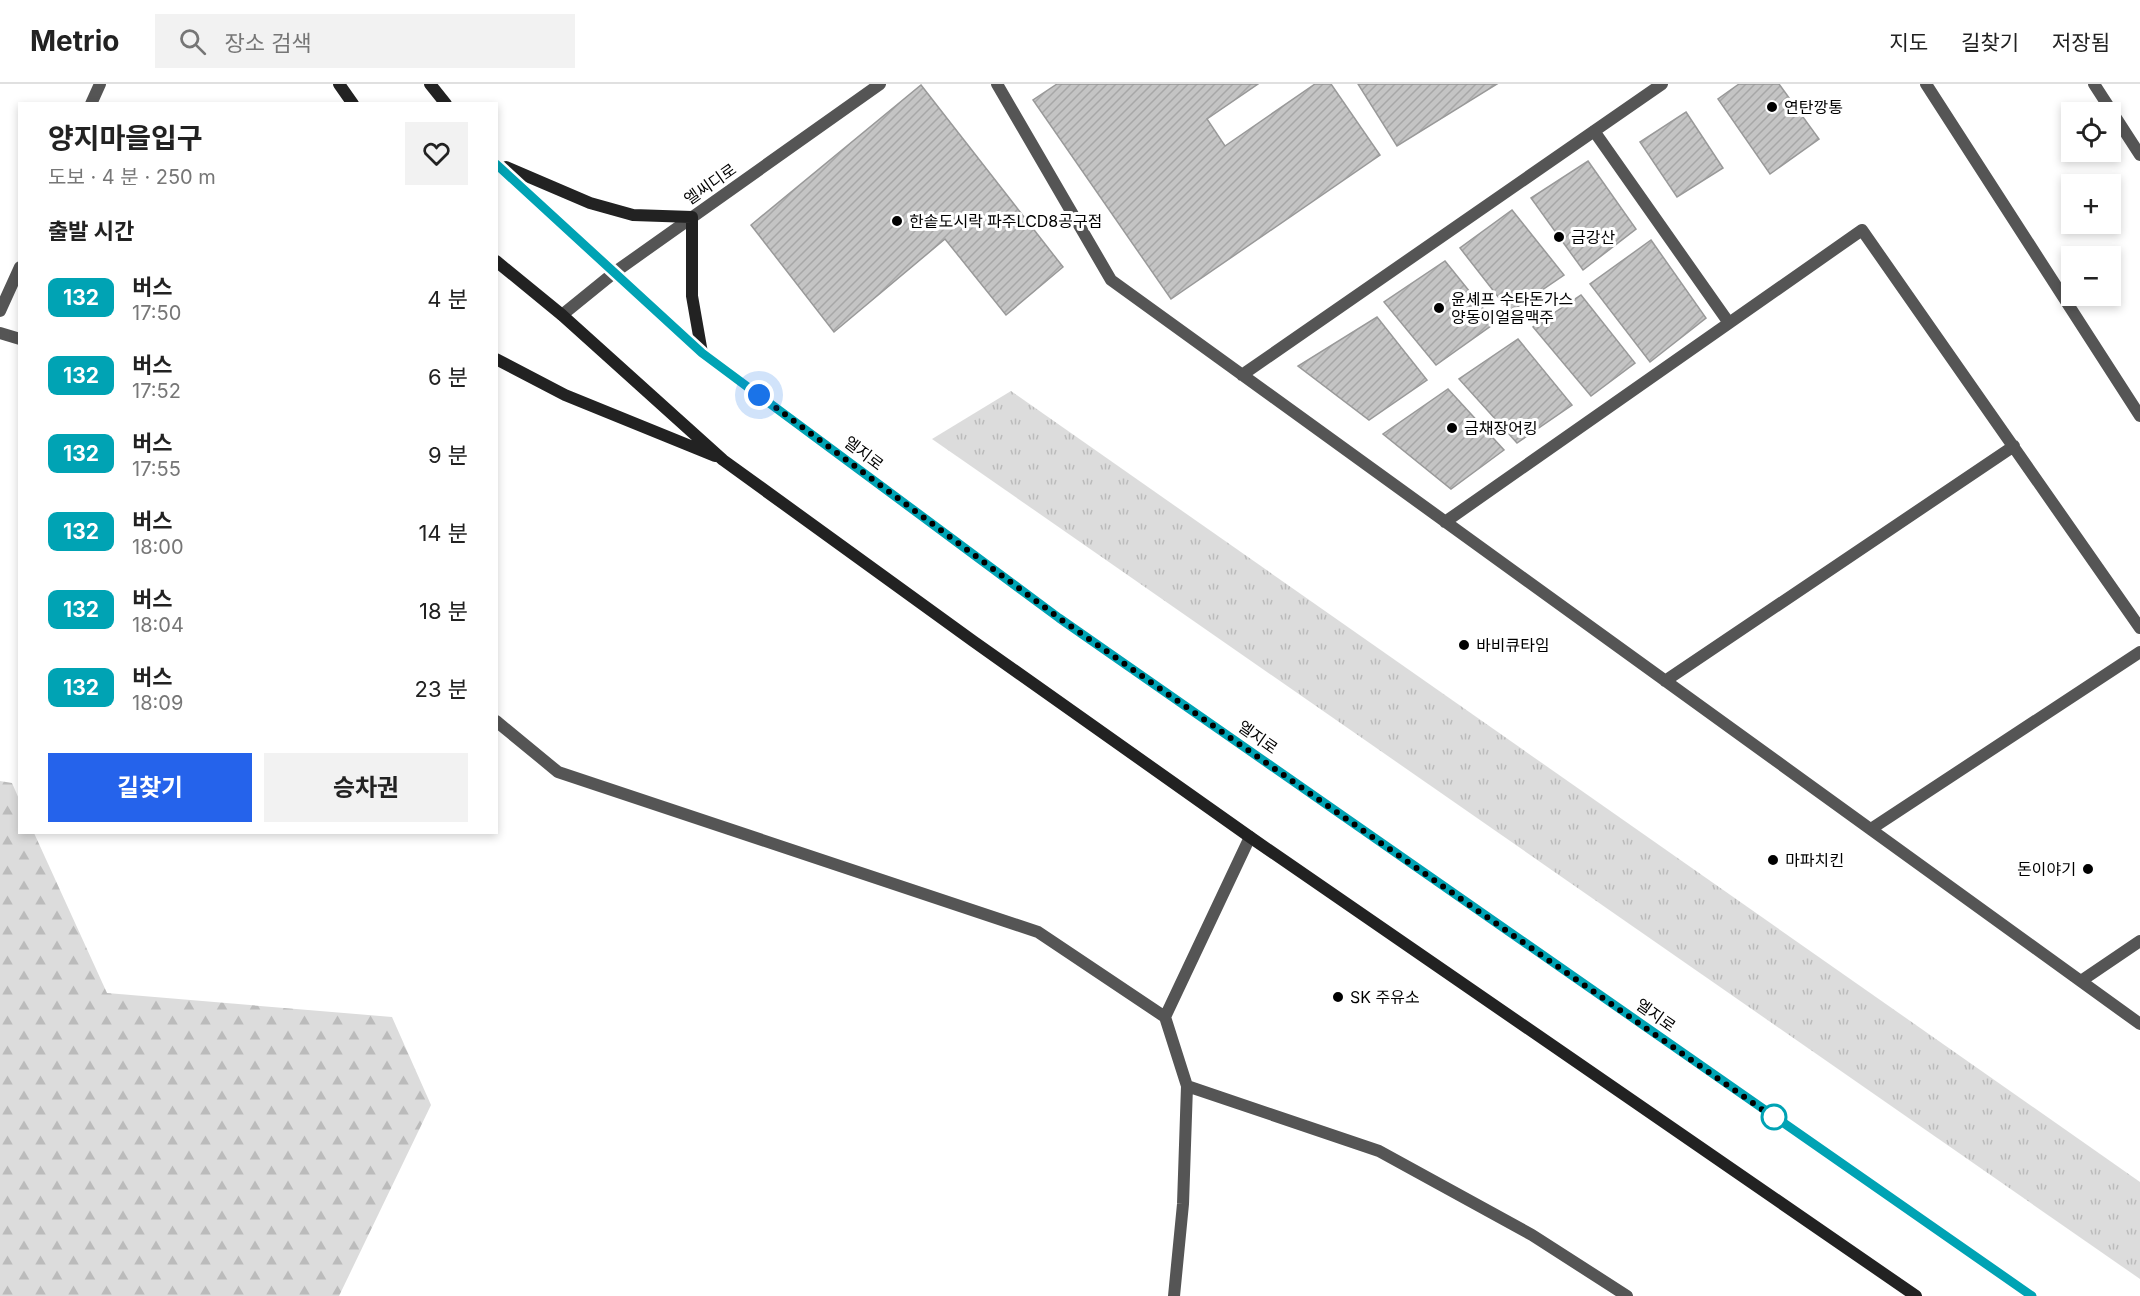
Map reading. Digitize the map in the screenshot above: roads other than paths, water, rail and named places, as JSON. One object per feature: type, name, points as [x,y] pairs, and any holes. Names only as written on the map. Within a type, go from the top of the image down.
[{"type":"main road","points":[[339,84],[352,102]]},
{"type":"main road","points":[[430,84],[444,102]]},
{"type":"main road","points":[[498,165],[590,203],[633,215],[692,217],[692,296],[702,353]]},
{"type":"main road","name":"엘지로","points":[[498,166],[702,353],[1059,618],[2032,1296]]},
{"type":"main road","points":[[498,263],[562,315],[723,460],[1250,837],[1916,1296]]},
{"type":"main road","points":[[498,360],[565,395],[723,460]]},
{"type":"street","points":[[92,102],[100,84]]},
{"type":"street","name":"엘씨디로","points":[[562,315],[615,272],[880,84]]},
{"type":"street","points":[[997,84],[1111,280],[2140,1024]]},
{"type":"street","points":[[1242,375],[1662,84]]},
{"type":"street","points":[[1926,84],[2140,416]]},
{"type":"street","points":[[2094,84],[2140,155]]},
{"type":"street","points":[[1594,131],[1729,323]]},
{"type":"street","points":[[1445,522],[1862,230],[2140,628]]},
{"type":"street","points":[[0,311],[18,271]]},
{"type":"street","points":[[0,333],[18,338]]},
{"type":"street","points":[[1665,681],[2014,446]]},
{"type":"street","points":[[1871,829],[2140,652]]},
{"type":"street","points":[[498,723],[558,772],[1038,932],[1165,1017],[1187,1086],[1183,1204],[1174,1296]]},
{"type":"street","points":[[1165,1017],[1250,837]]},
{"type":"street","points":[[2081,981],[2140,941]]},
{"type":"street","points":[[1187,1086],[1379,1151],[1532,1235],[1626,1296]]},
{"type":"place","name":"연탄깡통","points":[[1772,107]]},
{"type":"place","name":"한솥도시락 파주LCD8공구점","points":[[897,221]]},
{"type":"place","name":"금강산","points":[[1559,237]]},
{"type":"place","name":"윤셰프 수타돈가스 양동이얼음맥주","points":[[1439,308]]},
{"type":"place","name":"금채장어킹","points":[[1452,428]]},
{"type":"place","name":"바비큐타임","points":[[1464,645]]},
{"type":"place","name":"마파치킨","points":[[1773,860]]},
{"type":"place","name":"돈이야기","points":[[2088,869]]},
{"type":"place","name":"SK 주유소","points":[[1338,997]]}]
